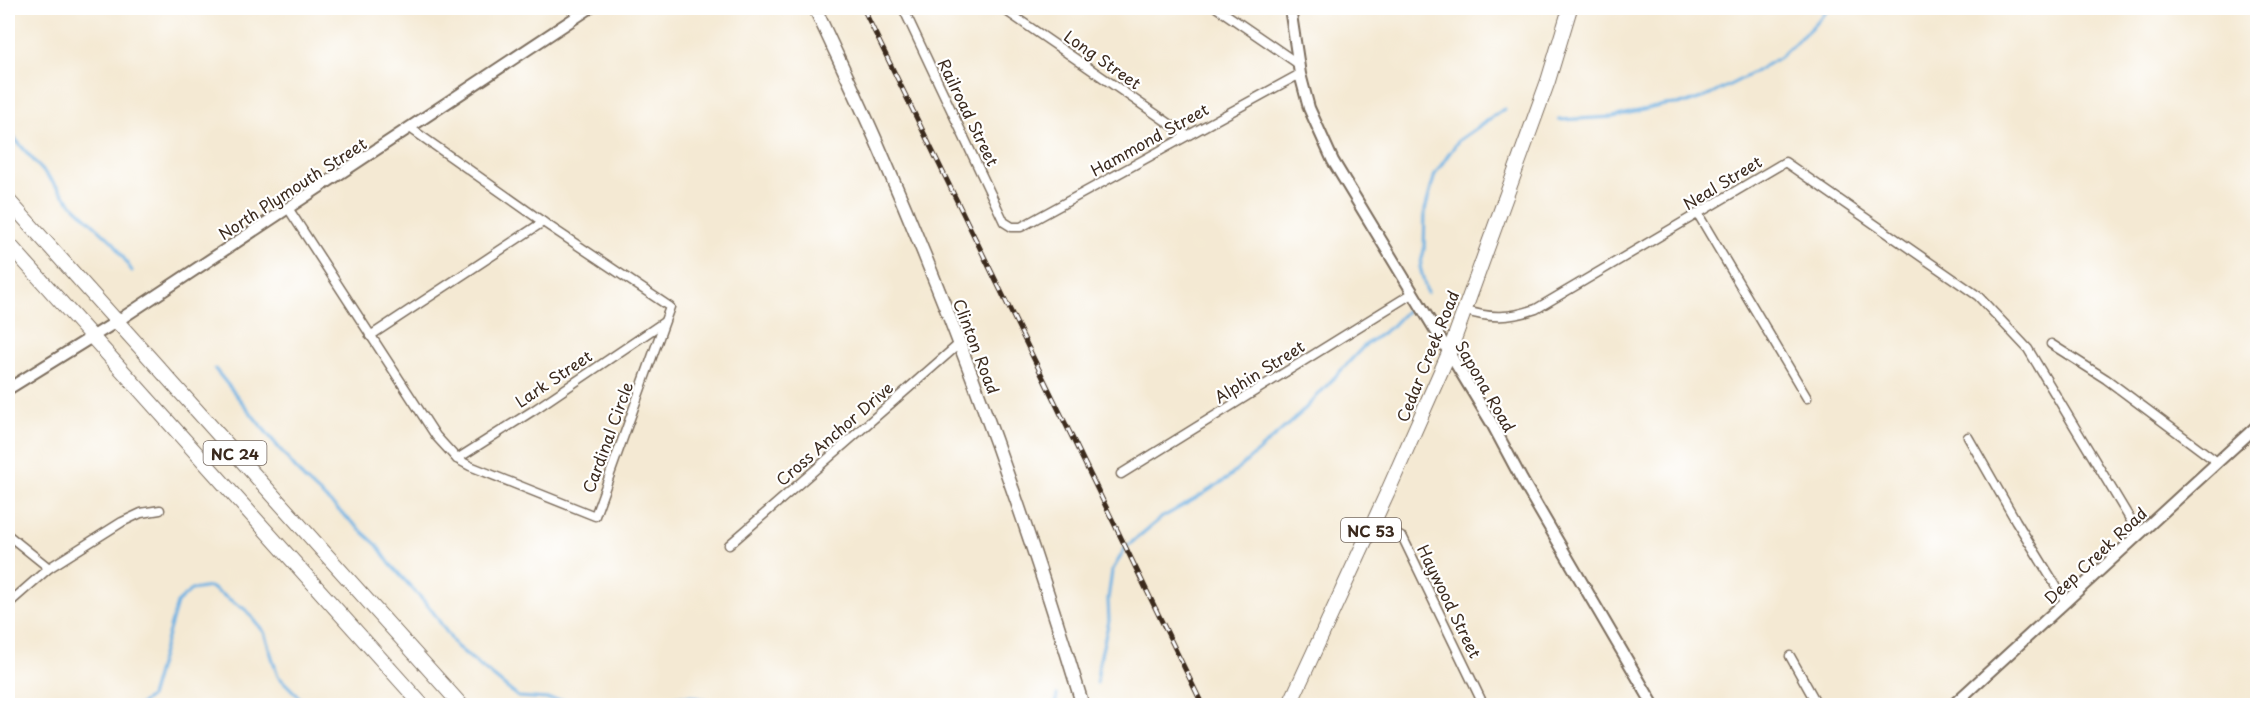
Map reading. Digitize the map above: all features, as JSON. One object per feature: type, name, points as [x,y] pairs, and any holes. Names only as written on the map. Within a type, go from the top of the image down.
[{"type":"main road","name":"Clinton Road","points":[[815,8],[881,152],[959,344],[1023,518],[1083,705]]},
{"type":"main road","name":"Cedar Creek Road","points":[[1288,705],[1374,522],[1449,353],[1548,81],[1570,8]]},
{"type":"main road","name":"NC 24","points":[[8,200],[462,705]]},
{"type":"main road","name":"NC 24","points":[[8,243],[423,705]]},
{"type":"street","name":"North Plymouth Street","points":[[8,389],[116,322],[590,8]]},
{"type":"street","name":"Railroad Street","points":[[904,8],[1004,222],[1012,227]]},
{"type":"street","name":"Long Street","points":[[1002,8],[1186,135]]},
{"type":"street","points":[[1217,8],[1299,69]]},
{"type":"street","name":"Sapona Road","points":[[1290,8],[1299,69],[1309,108],[1333,161],[1449,353],[1654,705]]},
{"type":"street","name":"Hammond Street","points":[[1012,227],[1021,227],[1299,69]]},
{"type":"street","points":[[410,128],[543,222],[670,307],[665,322]]},
{"type":"street","name":"Neal Street","points":[[1464,310],[1482,316],[1504,317],[1521,315],[1536,309],[1785,162],[1978,296],[2028,349],[2139,534]]},
{"type":"street","name":"Cardinal Circle","points":[[288,208],[436,436],[457,459],[595,516],[665,322]]},
{"type":"street","points":[[1698,214],[1807,398]]},
{"type":"street","points":[[370,336],[543,222]]},
{"type":"street","name":"Alphin Street","points":[[1121,474],[1413,293]]},
{"type":"street","name":"Lark Street","points":[[457,459],[665,322]]},
{"type":"street","name":"Cross Anchor Drive","points":[[729,545],[959,344]]},
{"type":"street","points":[[2052,344],[2106,379],[2217,462]]},
{"type":"street","name":"Deep Creek Road","points":[[1952,705],[2258,425]]},
{"type":"street","points":[[1968,437],[2066,602]]},
{"type":"street","points":[[8,604],[49,568],[122,522],[141,513],[160,510]]},
{"type":"street","name":"Haywood Street","points":[[1374,522],[1403,538],[1484,705]]},
{"type":"street","points":[[8,535],[49,568]]},
{"type":"street","points":[[1790,656],[1818,705]]},
{"type":"waterway","points":[[1559,120],[1613,117],[1664,105],[1687,103],[1710,95],[1780,57],[1829,8]]},
{"type":"waterway","points":[[1427,293],[1420,267],[1424,250],[1425,210],[1435,174],[1458,141],[1504,109]]},
{"type":"waterway","points":[[8,131],[71,203],[114,243],[132,271]]},
{"type":"waterway","points":[[1097,683],[1099,663],[1109,621],[1108,599],[1112,571],[1126,547],[1161,518],[1228,478],[1301,413],[1364,346],[1392,326],[1409,308]]},
{"type":"waterway","points":[[215,369],[304,479],[377,545],[390,564],[431,609],[456,646],[518,697],[620,704],[690,696],[726,706]]},
{"type":"waterway","points":[[138,706],[150,697],[177,603],[191,590],[210,587],[246,610],[264,632],[278,676],[301,699],[321,706]]},
{"type":"waterway","points":[[1055,706],[1057,695]]},
{"type":"waterway","points":[[326,706],[369,701]]},
{"type":"railway","points":[[863,8],[1203,706]]}]
